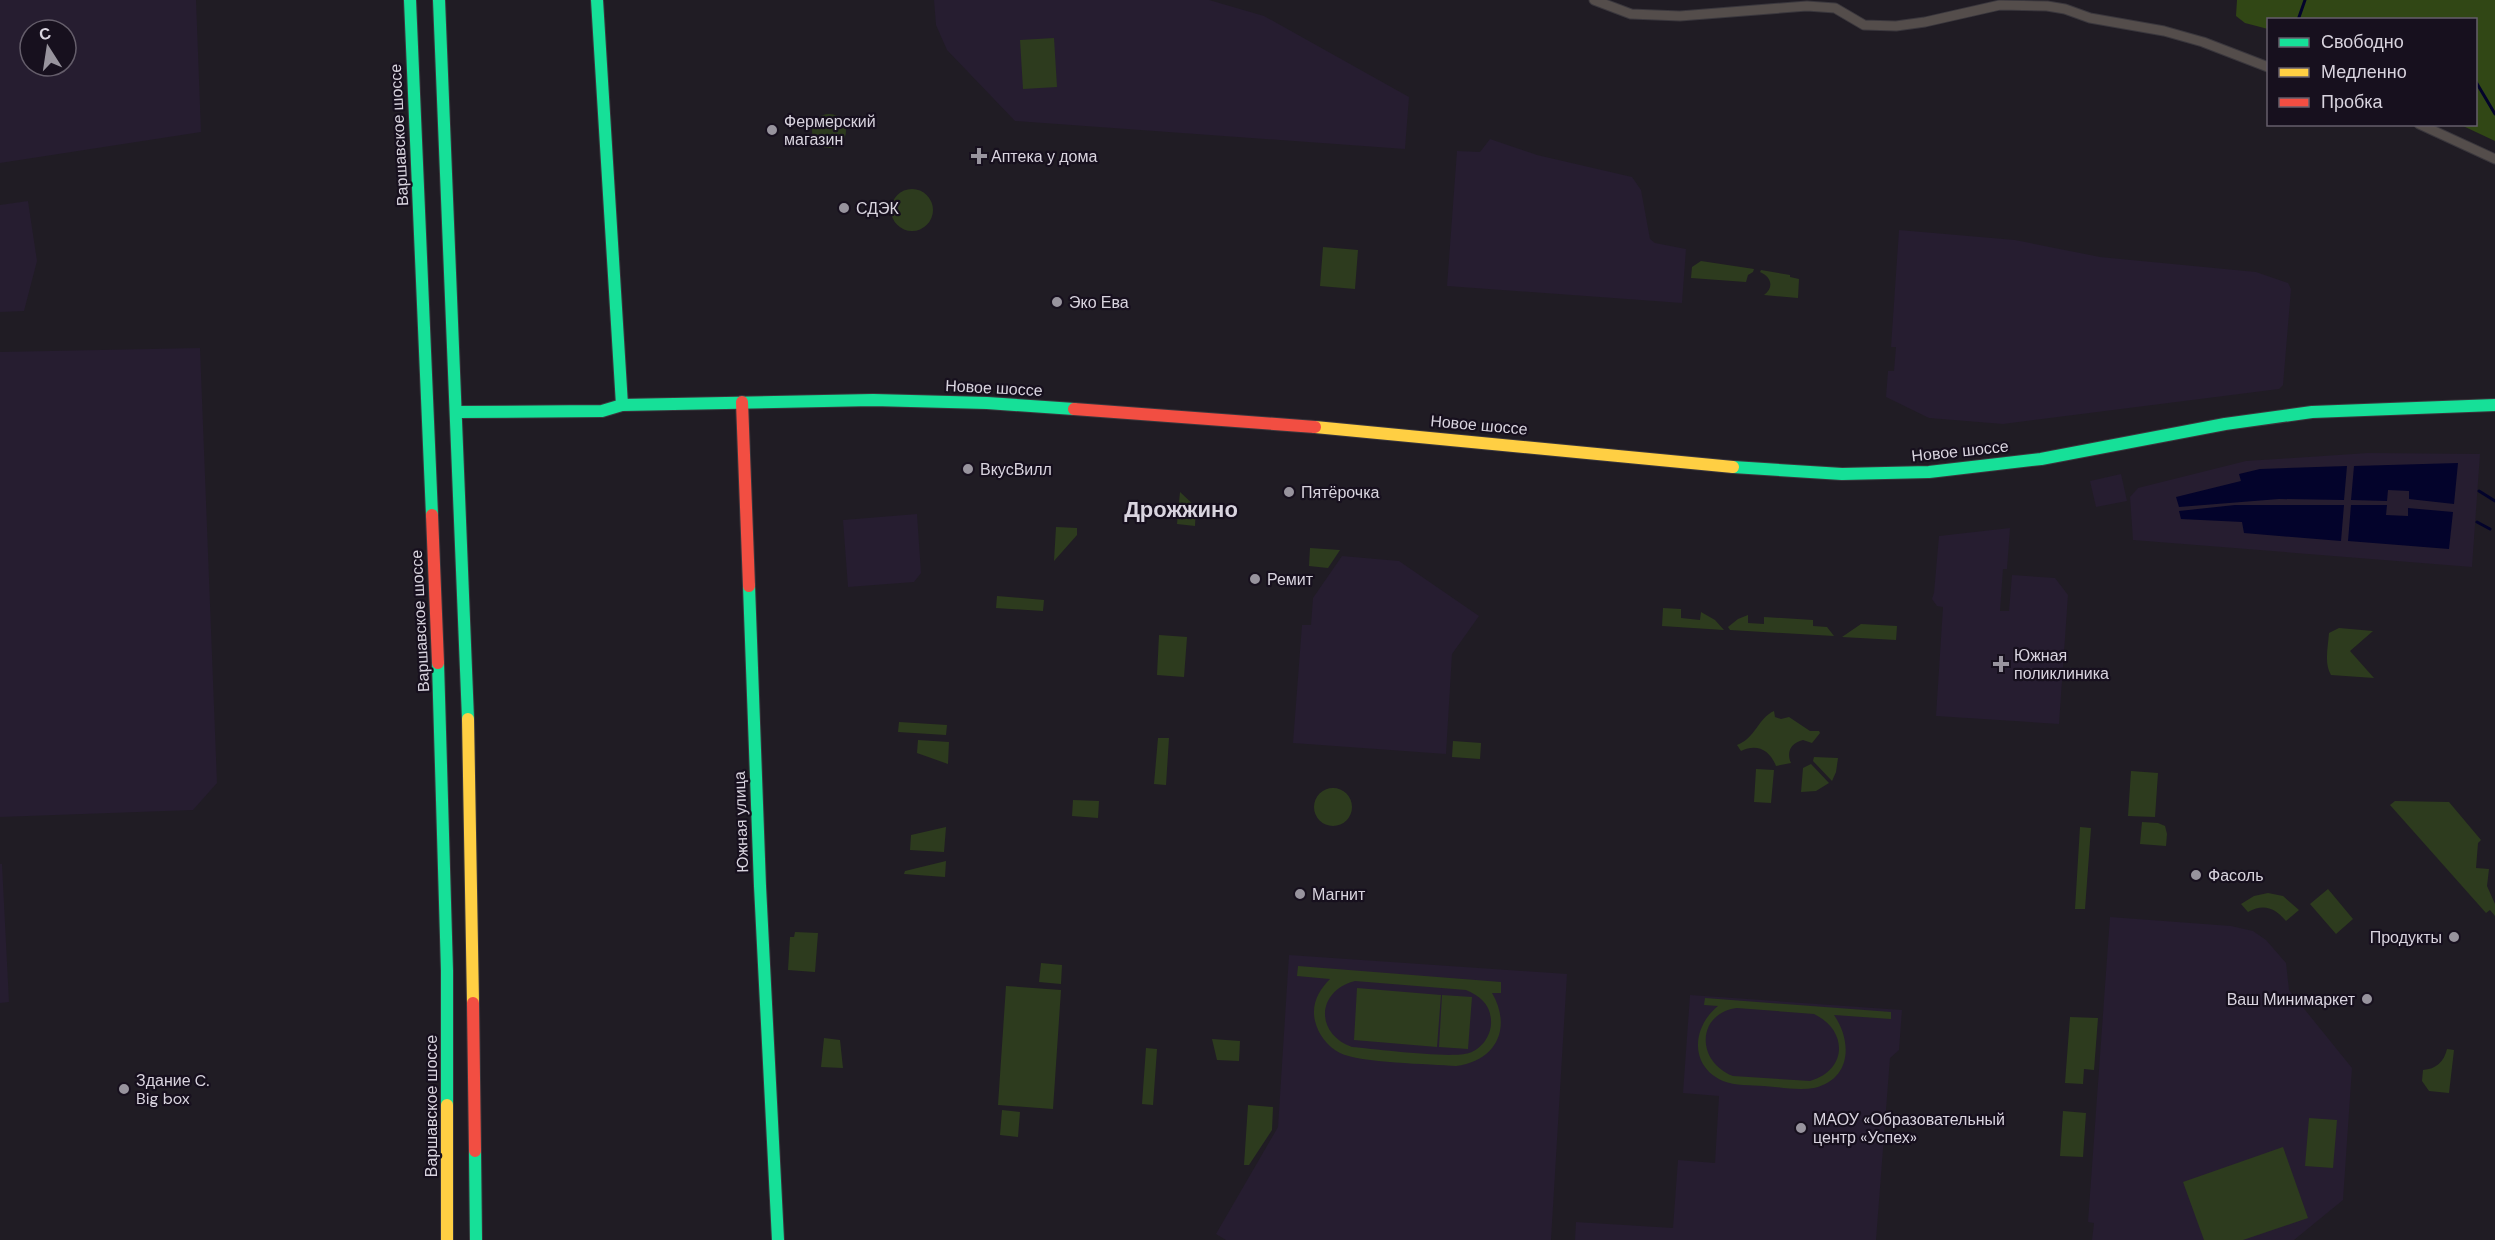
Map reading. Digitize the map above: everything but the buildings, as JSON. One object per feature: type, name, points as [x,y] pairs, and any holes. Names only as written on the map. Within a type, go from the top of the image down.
[{"type":"street","name":"Варшавское шоссе","points":[[410,0],[440,703],[447,971],[447,1240]]},
{"type":"street","points":[[439,0],[474,920],[476,1240]]},
{"type":"street","points":[[597,0],[622,405]]},
{"type":"street","points":[[1594,0],[1631,14],[1641,15],[1680,15],[1779,7],[1835,8],[1864,25],[1885,26],[1925,22],[2000,6],[2047,6],[2065,9],[2090,18],[2164,31],[2203,42],[2267,67]]},
{"type":"street","points":[[2423,126],[2495,159]]},
{"type":"street","name":"Новое шоссе","points":[[456,412],[602,411],[622,405],[873,400],[1010,404],[1379,432],[1738,467],[1842,474],[1929,472],[2041,459],[2225,424],[2291,414],[2495,405]]},
{"type":"street","name":"Южная улица","points":[[742,402],[760,886],[778,1240]]},
{"type":"shaded area","points":[[0,0],[196,0],[201,132],[0,163]]},
{"type":"shaded area","points":[[934,0],[1209,0],[1264,16],[1409,97],[1405,149],[1015,121],[947,50],[936,25]]},
{"type":"shaded area","points":[[1490,139],[1537,155],[1632,177],[1641,190],[1650,239],[1655,243],[1686,249],[1682,303],[1447,286],[1457,151],[1480,152]]},
{"type":"shaded area","points":[[28,201],[37,261],[24,311],[0,312],[0,205]]},
{"type":"shaded area","points":[[1899,230],[2015,240],[2100,257],[2256,272],[2288,283],[2291,289],[2283,385],[2279,389],[2003,424],[1929,418],[1886,397],[1888,371],[1894,371],[1896,347],[1891,347]]},
{"type":"shaded area","points":[[200,348],[217,783],[193,810],[0,817],[0,352]]},
{"type":"shaded area","points":[[2368,453],[2480,454],[2472,567],[2133,540],[2130,497],[2138,488],[2246,461]]},
{"type":"shaded area","points":[[2121,474],[2127,501],[2096,507],[2090,481]]},
{"type":"shaded area","points":[[917,514],[921,573],[914,582],[848,587],[843,520]]},
{"type":"shaded area","name":"Южная поликлиника","points":[[2010,528],[2007,569],[2003,569],[2000,611],[2009,611],[2012,575],[2055,578],[2068,595],[2059,724],[1936,716],[1943,607],[1937,606],[1932,599],[1939,536]]},
{"type":"shaded area","points":[[1342,556],[1399,561],[1479,616],[1452,654],[1446,754],[1293,743],[1302,625],[1311,625],[1313,598]]},
{"type":"shaded area","points":[[0,864],[2,864],[9,1002],[0,1003]]},
{"type":"shaded area","points":[[2110,917],[2231,926],[2253,931],[2266,940],[2286,963],[2289,990],[2352,1068],[2343,1200],[2294,1240],[2092,1240],[2094,1223],[2088,1222]]},
{"type":"shaded area","points":[[1289,955],[1567,974],[1551,1240],[1226,1240],[1216,1234],[1278,1127]]},
{"type":"shaded area","name":"МАОУ «Образовательный центр «Успех»","points":[[1690,995],[1902,1010],[1899,1050],[1890,1058],[1876,1240],[1575,1240],[1576,1222],[1673,1228],[1678,1160],[1715,1163],[1719,1096],[1683,1093]]},
{"type":"green space","points":[[2237,0],[2495,0],[2495,141],[2463,126],[2477,126],[2477,18],[2267,18],[2267,29],[2245,23],[2236,16]]},
{"type":"green space","points":[[1054,38],[1057,87],[1023,89],[1020,40]]},
{"type":"green space","points":[[829,114],[841,119],[846,131],[841,143],[829,148],[817,143],[812,131],[817,119]]},
{"type":"green space","points":[[912,189],[927,195],[933,210],[927,225],[912,231],[897,225],[891,210],[897,195]]},
{"type":"green space","points":[[1323,247],[1358,250],[1355,289],[1320,286]]},
{"type":"green space","points":[[1701,261],[1754,269],[1748,275],[1746,282],[1691,278],[1692,267]]},
{"type":"green space","points":[[1761,270],[1790,275],[1790,277],[1799,279],[1798,298],[1764,295],[1770,283],[1767,277],[1760,272]]},
{"type":"green space","points":[[1180,492],[1196,507],[1195,526],[1177,524]]},
{"type":"green space","points":[[1056,527],[1077,528],[1077,535],[1054,561]]},
{"type":"green space","points":[[1310,548],[1340,550],[1328,568],[1309,566]]},
{"type":"green space","points":[[997,596],[1044,600],[1043,611],[996,608]]},
{"type":"green space","points":[[1663,608],[1681,609],[1681,618],[1700,620],[1701,612],[1715,620],[1724,630],[1662,626]]},
{"type":"green space","points":[[1748,615],[1748,623],[1764,624],[1764,617],[1813,620],[1813,626],[1827,627],[1834,636],[1730,630],[1728,627]]},
{"type":"green space","points":[[1861,624],[1897,626],[1896,640],[1842,637]]},
{"type":"green space","points":[[2339,628],[2373,631],[2350,651],[2374,678],[2331,675],[2327,661],[2329,633]]},
{"type":"green space","points":[[1159,635],[1187,637],[1184,677],[1157,675]]},
{"type":"green space","points":[[1774,711],[1775,717],[1781,719],[1789,717],[1810,731],[1820,733],[1812,743],[1803,740],[1793,746],[1789,752],[1791,763],[1776,766],[1767,752],[1758,748],[1741,751],[1737,745],[1748,738],[1768,714]]},
{"type":"green space","points":[[899,722],[947,725],[946,735],[898,732]]},
{"type":"green space","points":[[1158,738],[1169,738],[1166,785],[1154,784]]},
{"type":"green space","points":[[918,740],[949,742],[948,764],[917,753]]},
{"type":"green space","points":[[1453,741],[1481,743],[1480,759],[1452,757]]},
{"type":"green space","points":[[1814,757],[1838,758],[1832,781],[1813,761]]},
{"type":"green space","points":[[1811,764],[1829,783],[1816,791],[1801,792],[1803,768]]},
{"type":"green space","points":[[1756,769],[1774,770],[1771,803],[1754,802]]},
{"type":"green space","points":[[2131,771],[2158,773],[2155,817],[2128,816]]},
{"type":"green space","points":[[1333,788],[1340,789],[1346,794],[1351,800],[1351,814],[1346,820],[1340,825],[1333,826],[1326,825],[1320,820],[1315,814],[1314,807],[1315,800],[1320,794],[1326,789]]},
{"type":"green space","points":[[1073,800],[1099,801],[1098,818],[1072,816]]},
{"type":"green space","points":[[2395,801],[2449,802],[2481,840],[2478,843],[2476,868],[2489,869],[2487,886],[2495,904],[2495,916],[2490,910],[2486,913],[2390,805]]},
{"type":"green space","points":[[2142,822],[2165,826],[2166,846],[2140,844]]},
{"type":"green space","points":[[946,827],[944,852],[910,850],[911,835]]},
{"type":"green space","points":[[2080,827],[2091,828],[2085,909],[2075,909]]},
{"type":"green space","points":[[946,861],[945,877],[904,874],[905,871]]},
{"type":"green space","points":[[2328,889],[2353,919],[2336,934],[2310,904]]},
{"type":"green space","points":[[2268,893],[2283,896],[2299,910],[2286,921],[2269,908],[2264,907],[2248,912],[2241,904],[2254,896]]},
{"type":"green space","points":[[795,932],[818,933],[815,972],[788,970],[790,937],[794,937]]},
{"type":"green space","points":[[1041,963],[1062,965],[1061,984],[1039,982]]},
{"type":"green space","points":[[1298,966],[1501,982],[1501,993],[1492,993],[1501,1018],[1500,1030],[1491,1050],[1470,1063],[1456,1066],[1378,1061],[1349,1056],[1340,1053],[1327,1043],[1316,1026],[1314,1009],[1317,998],[1330,979],[1297,976]],"holes":[[[1355,981],[1466,990],[1483,1001],[1489,1009],[1491,1020],[1486,1040],[1469,1053],[1446,1055],[1352,1047],[1331,1033],[1326,1023],[1327,1003],[1333,994],[1342,986]]]},
{"type":"green space","points":[[1006,986],[1061,990],[1053,1109],[998,1105]]},
{"type":"green space","points":[[1357,988],[1441,995],[1437,1047],[1354,1040]]},
{"type":"green space","points":[[1442,995],[1472,997],[1468,1049],[1439,1047]]},
{"type":"green space","points":[[1705,998],[1891,1012],[1891,1019],[1834,1015],[1844,1036],[1845,1058],[1842,1068],[1827,1083],[1814,1088],[1802,1089],[1733,1084],[1712,1074],[1704,1066],[1700,1056],[1699,1035],[1703,1024],[1718,1006],[1704,1005]],"holes":[[[1737,1008],[1814,1014],[1833,1030],[1838,1039],[1839,1049],[1837,1059],[1831,1068],[1822,1076],[1810,1081],[1733,1076],[1712,1060],[1707,1049],[1708,1028],[1714,1019],[1724,1012]]]},
{"type":"green space","points":[[2070,1017],[2098,1018],[2094,1070],[2084,1069],[2083,1084],[2065,1083]]},
{"type":"green space","points":[[824,1038],[840,1040],[843,1068],[821,1067]]},
{"type":"green space","points":[[1212,1039],[1240,1041],[1239,1061],[1217,1060]]},
{"type":"green space","points":[[1146,1048],[1157,1049],[1153,1105],[1142,1104]]},
{"type":"green space","points":[[2447,1049],[2454,1050],[2449,1093],[2429,1091],[2422,1081],[2423,1070],[2439,1064]]},
{"type":"green space","points":[[1248,1105],[1273,1107],[1272,1130],[1249,1165],[1244,1165]]},
{"type":"green space","points":[[1002,1110],[1020,1112],[1018,1137],[1000,1135]]},
{"type":"green space","points":[[2063,1111],[2086,1113],[2083,1157],[2060,1156]]},
{"type":"green space","points":[[2309,1118],[2337,1120],[2333,1168],[2305,1166]]},
{"type":"green space","points":[[2283,1147],[2308,1218],[2243,1240],[2204,1240],[2183,1182]]},
{"type":"water","points":[[2458,463],[2454,504],[2409,499],[2409,491],[2388,490],[2387,501],[2351,500],[2354,466]]},
{"type":"water","points":[[2347,466],[2344,500],[2279,499],[2179,507],[2176,497],[2241,481],[2239,474],[2260,469]]},
{"type":"water","points":[[2235,505],[2344,505],[2341,541],[2244,533],[2242,522],[2181,519],[2179,511]]},
{"type":"water","points":[[2351,505],[2387,505],[2386,515],[2408,516],[2408,508],[2453,512],[2449,549],[2348,541]]},
{"type":"waterway","points":[[2299,18],[2305,0]]},
{"type":"waterway","points":[[2477,84],[2495,114]]},
{"type":"waterway","points":[[2479,491],[2495,501]]},
{"type":"waterway","points":[[2477,522],[2490,529]]},
{"type":"traffic: fast","points":[[410,0],[432,515]]},
{"type":"traffic: fast","points":[[439,0],[468,719]]},
{"type":"traffic: fast","points":[[597,0],[622,405]]},
{"type":"traffic: fast","points":[[456,412],[602,411],[622,405],[873,400],[987,403],[1074,409]]},
{"type":"traffic: fast","points":[[1733,467],[1842,474],[1929,472],[2041,459],[2225,424],[2312,412],[2495,405]]},
{"type":"traffic: fast","points":[[749,586],[760,886],[778,1240]]},
{"type":"traffic: fast","points":[[438,663],[447,971],[447,1105]]},
{"type":"traffic: fast","points":[[475,1151],[476,1240]]},
{"type":"traffic: slow","points":[[1315,427],[1733,467]]},
{"type":"traffic: slow","points":[[468,719],[473,1003]]},
{"type":"traffic: slow","points":[[447,1105],[447,1240]]},
{"type":"traffic: jam","points":[[742,402],[749,586]]},
{"type":"traffic: jam","points":[[1074,409],[1315,427]]},
{"type":"traffic: jam","points":[[432,515],[438,663]]},
{"type":"traffic: jam","points":[[473,1003],[475,1151]]},
{"type":"place","name":"Фермерский магазин","points":[[772,130]]},
{"type":"place","name":"Аптека у дома","points":[[979,156]]},
{"type":"place","name":"СДЭК","points":[[844,208]]},
{"type":"place","name":"Эко Ева","points":[[1057,302]]},
{"type":"place","name":"ВкусВилл","points":[[968,469]]},
{"type":"place","name":"Пятёрочка","points":[[1289,492]]},
{"type":"place","name":"Ремит","points":[[1255,579]]},
{"type":"place","name":"Южная поликлиника","points":[[2001,664]]},
{"type":"place","name":"Фасоль","points":[[2196,875]]},
{"type":"place","name":"Магнит","points":[[1300,894]]},
{"type":"place","name":"Продукты","points":[[2454,937]]},
{"type":"place","name":"Ваш Минимаркет","points":[[2367,999]]},
{"type":"place","name":"Здание C. Big box","points":[[124,1089]]},
{"type":"place","name":"МАОУ «Образовательный центр «Успех»","points":[[1801,1128]]},
{"type":"district","name":"Дрожжино","points":[[1181,509]]}]
